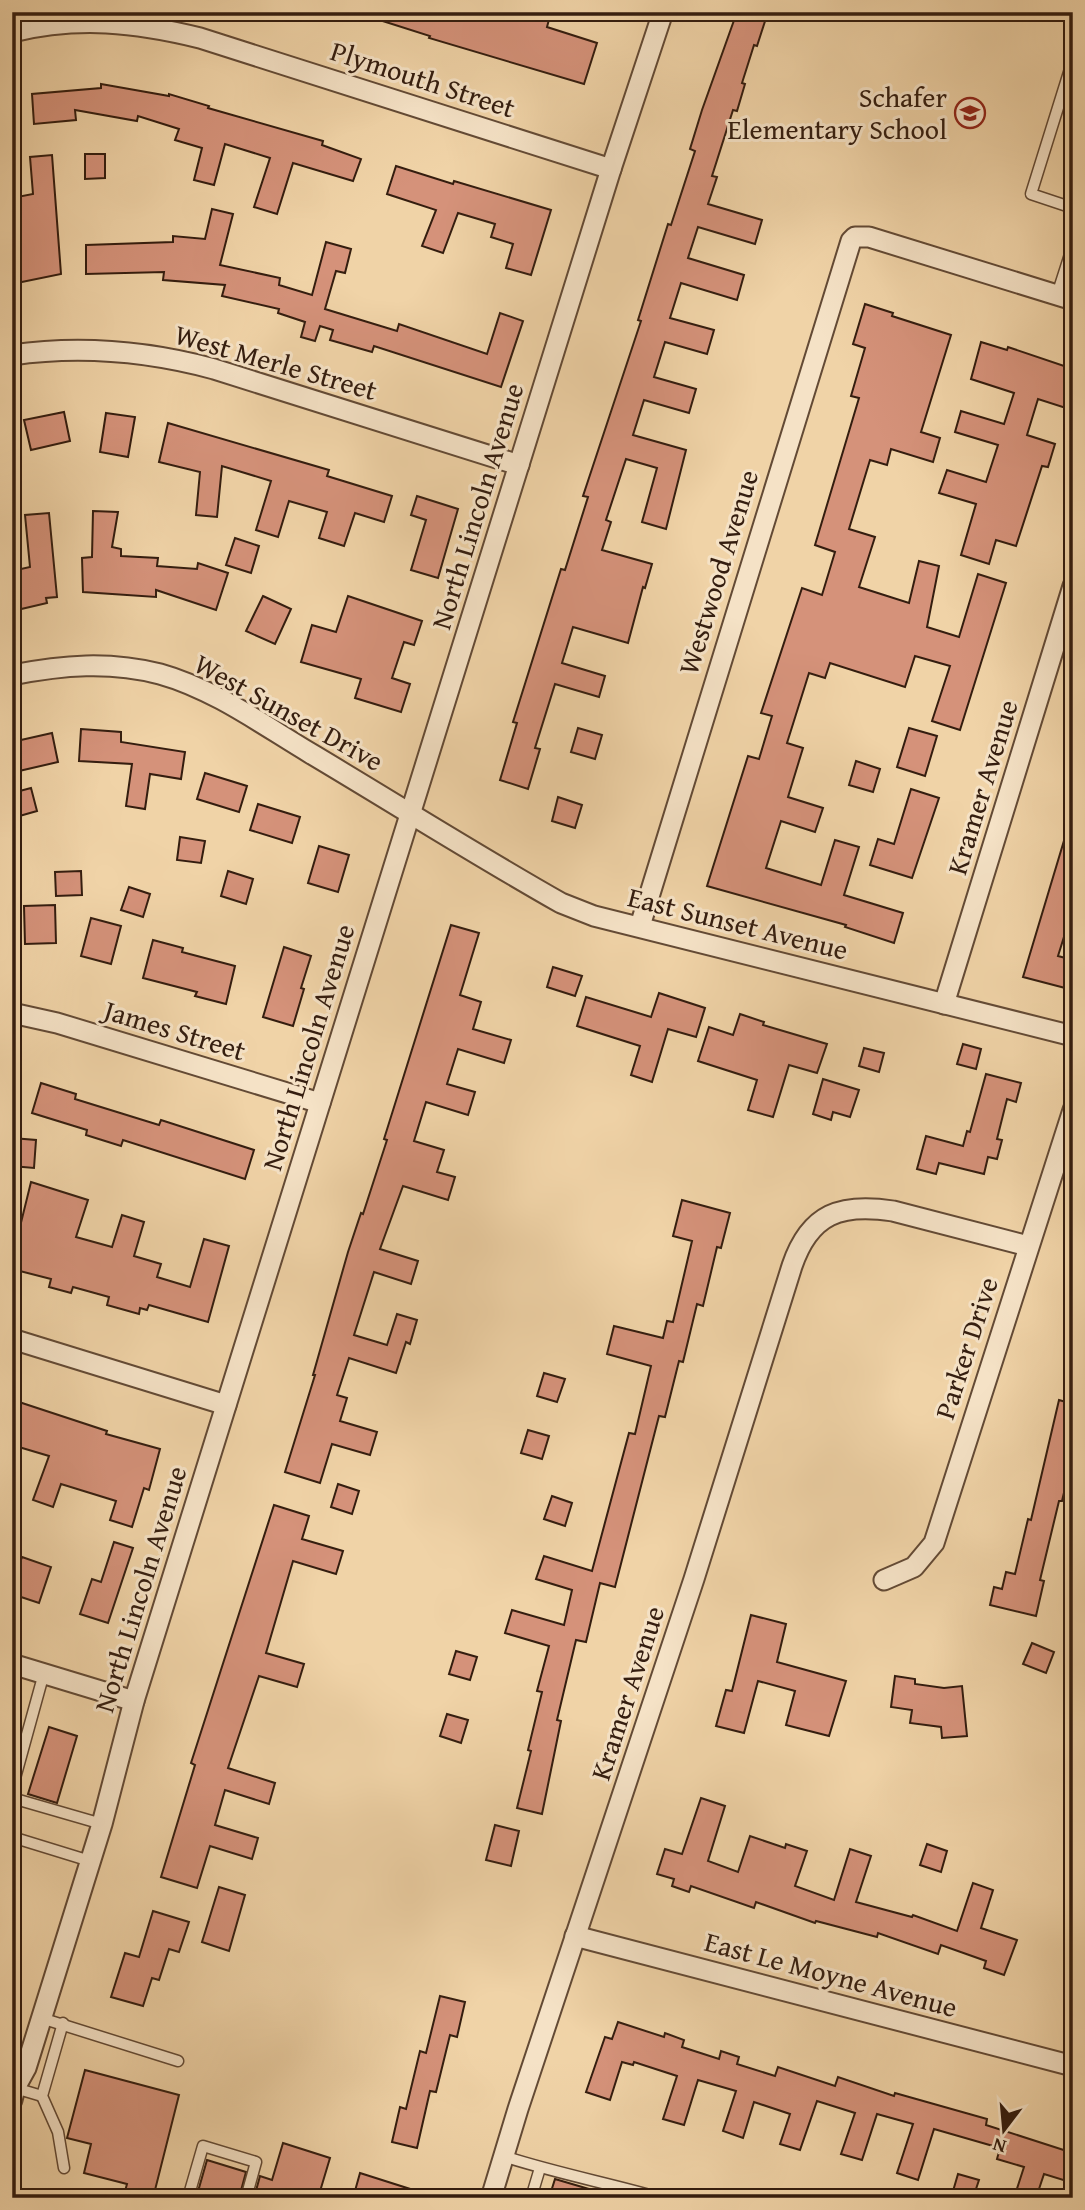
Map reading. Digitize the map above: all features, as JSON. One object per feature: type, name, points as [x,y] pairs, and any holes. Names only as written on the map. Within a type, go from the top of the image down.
[{"type":"street","name":"North Lincoln Avenue","points":[[14,2094],[19,2066],[41,2018],[102,1824],[134,1701],[611,169],[663,12]]},
{"type":"street","name":"Plymouth Street","points":[[12,32],[45,18],[126,23],[200,37],[611,169]]},
{"type":"street","name":"Westwood Avenue","points":[[639,926],[847,248],[855,237],[869,237],[1065,298]]},
{"type":"street","name":"West Merle Street","points":[[12,355],[93,349],[170,358],[214,369],[519,465]]},
{"type":"street","name":"Kramer Avenue","points":[[944,1004],[1073,586]]},
{"type":"street","name":"West Sunset Drive","points":[[12,675],[82,664],[132,668],[162,675],[201,690],[410,813]]},
{"type":"street","name":"East Sunset Avenue","points":[[410,813],[561,903],[594,916],[1073,1036]]},
{"type":"street","name":"James Street","points":[[12,1013],[57,1023],[320,1103]]},
{"type":"street","name":"Parker Drive","points":[[884,1580],[914,1567],[934,1543],[1073,1110]]},
{"type":"street","name":"Kramer Avenue","points":[[491,2198],[694,1579],[797,1254],[810,1232],[830,1215],[850,1208],[871,1207],[1028,1246]]},
{"type":"street","points":[[12,1339],[226,1405]]},
{"type":"street","points":[[12,1664],[134,1701]]},
{"type":"street","name":"East Le Moyne Avenue","points":[[575,1936],[1073,2066]]},
{"type":"lane","points":[[1073,70],[1070,69],[1031,194],[1073,208]]},
{"type":"lane","points":[[1065,298],[1073,245]]},
{"type":"lane","points":[[12,1789],[44,1673]]},
{"type":"lane","points":[[12,1798],[102,1824]]},
{"type":"lane","points":[[12,1836],[90,1861]]},
{"type":"lane","points":[[41,2018],[178,2061]]},
{"type":"lane","points":[[63,2023],[42,2096],[58,2132],[64,2168]]},
{"type":"lane","points":[[14,2094],[42,2096]]},
{"type":"lane","points":[[188,2198],[203,2147],[256,2162],[246,2198]]},
{"type":"lane","points":[[503,2156],[660,2198]]},
{"type":"lane","points":[[531,2198],[540,2168]]},
{"type":"building","points":[[368,12],[551,12],[547,27],[597,43],[584,84],[429,38],[430,36],[367,16]]},
{"type":"building","points":[[737,12],[768,12],[742,83],[745,84],[737,111],[733,110],[712,176],[717,177],[708,204],[762,220],[755,244],[698,227],[688,258],[744,275],[737,300],[681,283],[670,318],[714,330],[707,354],[665,342],[654,377],[696,389],[689,413],[644,400],[633,435],[686,450],[666,529],[642,522],[657,468],[626,459],[606,520],[611,522],[602,550],[652,564],[645,588],[643,587],[628,643],[573,627],[562,663],[605,676],[599,697],[555,684],[535,748],[540,749],[528,789],[500,780],[517,723],[513,722],[561,569],[565,570],[588,497],[583,496],[641,321],[638,320],[668,224],[671,225],[695,151],[690,149],[702,110]]},
{"type":"building","points":[[101,84],[169,94],[323,141],[322,145],[361,159],[353,181],[293,163],[277,214],[254,207],[270,158],[225,144],[214,185],[194,180],[202,148],[175,140],[179,129],[138,116],[137,121],[75,110],[76,120],[34,124],[32,94],[101,88]]},
{"type":"building","points":[[85,154],[105,154],[105,178],[85,179]]},
{"type":"building","points":[[52,155],[61,274],[12,284],[12,198],[33,194],[30,157]]},
{"type":"building","points":[[396,166],[551,210],[531,275],[506,268],[513,244],[491,237],[495,224],[458,213],[443,253],[422,246],[436,210],[387,194]]},
{"type":"building","points":[[212,209],[233,214],[220,265],[280,278],[279,285],[312,295],[326,242],[351,249],[345,273],[336,271],[325,309],[397,331],[399,324],[487,354],[500,313],[523,321],[501,387],[374,346],[372,352],[330,340],[333,330],[320,326],[315,341],[301,337],[305,322],[278,313],[279,309],[222,296],[225,285],[163,280],[164,272],[86,274],[86,245],[173,242],[173,236],[205,239]]},
{"type":"building","points":[[865,304],[893,313],[892,316],[951,335],[921,432],[940,438],[933,462],[891,449],[887,465],[870,460],[849,529],[875,537],[859,587],[909,603],[919,561],[939,566],[927,627],[959,637],[978,574],[1006,583],[960,730],[932,721],[950,666],[915,656],[905,687],[830,663],[825,678],[809,673],[787,743],[803,748],[788,797],[823,808],[815,832],[781,821],[766,868],[821,885],[835,840],[859,847],[844,895],[903,913],[894,943],[845,927],[846,925],[707,886],[748,756],[759,759],[772,716],[761,713],[802,588],[822,595],[835,552],[815,545],[859,398],[851,396],[865,348],[853,344]]},
{"type":"building","points":[[981,342],[1007,350],[1008,347],[1073,369],[1073,397],[1069,409],[1038,399],[1027,435],[1055,444],[1048,467],[1042,466],[1016,546],[996,540],[989,564],[961,555],[976,504],[939,493],[947,470],[986,482],[998,445],[955,432],[961,411],[1004,424],[1014,393],[971,379]]},
{"type":"building","points":[[64,412],[70,441],[31,450],[24,420]]},
{"type":"building","points":[[106,413],[135,417],[128,457],[100,452]]},
{"type":"building","points":[[168,423],[329,470],[327,476],[392,496],[384,522],[355,513],[344,546],[319,538],[327,512],[289,501],[278,537],[256,530],[271,481],[222,466],[217,517],[196,515],[200,472],[159,462]]},
{"type":"building","points":[[417,496],[458,509],[438,578],[411,570],[426,520],[411,515]]},
{"type":"building","points":[[93,511],[118,512],[112,547],[121,549],[121,556],[158,558],[157,566],[197,569],[198,563],[228,573],[216,610],[156,590],[156,597],[83,592],[82,558],[92,557]]},
{"type":"building","points":[[49,513],[57,597],[46,598],[47,603],[17,610],[12,592],[12,571],[30,567],[25,515]]},
{"type":"building","points":[[235,538],[259,546],[251,573],[226,565]]},
{"type":"building","points":[[263,596],[291,609],[275,644],[246,631]]},
{"type":"building","points":[[348,596],[422,621],[414,645],[404,642],[392,678],[410,684],[401,712],[355,698],[361,679],[301,662],[312,625],[336,632]]},
{"type":"building","points":[[578,728],[602,735],[595,759],[571,752]]},
{"type":"building","points":[[909,728],[937,736],[925,776],[897,767]]},
{"type":"building","points":[[81,729],[121,732],[121,742],[185,752],[181,779],[150,774],[145,809],[126,806],[132,764],[79,761]]},
{"type":"building","points":[[52,733],[58,762],[19,771],[12,742]]},
{"type":"building","points":[[856,761],[880,769],[873,792],[849,785]]},
{"type":"building","points":[[205,773],[247,786],[239,812],[197,799]]},
{"type":"building","points":[[31,788],[37,811],[16,817],[12,793]]},
{"type":"building","points":[[911,789],[939,798],[912,878],[870,865],[878,839],[894,844]]},
{"type":"building","points":[[558,797],[582,805],[575,828],[552,821]]},
{"type":"building","points":[[258,804],[300,817],[292,843],[250,830]]},
{"type":"building","points":[[1069,824],[1073,824],[1073,908],[1058,956],[1073,960],[1073,977],[1069,989],[1023,977]]},
{"type":"building","points":[[180,837],[205,841],[201,863],[177,860]]},
{"type":"building","points":[[319,846],[349,855],[338,892],[308,883]]},
{"type":"building","points":[[81,871],[82,895],[56,896],[55,872]]},
{"type":"building","points":[[228,871],[253,879],[246,904],[221,896]]},
{"type":"building","points":[[129,887],[150,894],[143,917],[121,910]]},
{"type":"building","points":[[55,905],[56,943],[25,944],[24,906]]},
{"type":"building","points":[[91,918],[121,926],[111,964],[81,956]]},
{"type":"building","points":[[451,925],[479,933],[460,995],[481,1002],[473,1029],[511,1040],[504,1063],[458,1049],[447,1084],[475,1092],[468,1115],[426,1102],[414,1141],[444,1150],[437,1172],[455,1177],[448,1200],[403,1186],[380,1249],[418,1261],[411,1284],[374,1272],[354,1335],[387,1345],[397,1314],[417,1320],[410,1344],[406,1342],[396,1373],[349,1358],[337,1395],[347,1398],[340,1421],[377,1432],[370,1455],[332,1444],[320,1483],[285,1472],[315,1375],[348,1252],[387,1140],[384,1139]]},
{"type":"building","points":[[153,940],[183,948],[182,952],[235,966],[226,1004],[195,996],[197,992],[143,978]]},
{"type":"building","points":[[284,947],[311,956],[293,1026],[263,1017]]},
{"type":"building","points":[[553,967],[582,976],[575,996],[547,987]]},
{"type":"building","points":[[659,993],[705,1008],[696,1037],[668,1029],[652,1082],[631,1075],[640,1046],[577,1026],[586,997],[651,1017]]},
{"type":"building","points":[[740,1014],[764,1022],[763,1025],[827,1044],[817,1073],[789,1065],[773,1117],[748,1110],[757,1080],[698,1061],[709,1027],[733,1035]]},
{"type":"building","points":[[963,1044],[981,1049],[976,1069],[957,1064]]},
{"type":"building","points":[[864,1048],[884,1053],[879,1072],[859,1066]]},
{"type":"building","points":[[986,1074],[1021,1083],[1016,1102],[1007,1099],[997,1139],[1002,1140],[997,1159],[988,1157],[984,1174],[939,1163],[936,1174],[917,1169],[926,1136],[963,1146],[967,1131],[970,1132]]},
{"type":"building","points":[[823,1079],[859,1090],[850,1117],[833,1112],[831,1120],[813,1114]]},
{"type":"building","points":[[41,1083],[76,1094],[75,1099],[159,1125],[161,1120],[254,1150],[245,1179],[123,1140],[121,1146],[86,1135],[87,1130],[32,1113]]},
{"type":"building","points":[[12,1138],[36,1140],[34,1168],[12,1166]]},
{"type":"building","points":[[31,1182],[88,1200],[76,1237],[112,1247],[122,1215],[144,1222],[134,1256],[161,1264],[157,1277],[190,1287],[204,1239],[229,1246],[208,1322],[149,1305],[147,1310],[140,1308],[139,1314],[107,1305],[109,1297],[73,1287],[71,1293],[49,1287],[51,1279],[12,1269],[12,1237],[17,1239]]},
{"type":"building","points":[[682,1200],[730,1213],[721,1248],[717,1247],[703,1306],[697,1304],[683,1362],[679,1361],[665,1417],[659,1416],[615,1587],[600,1583],[586,1642],[576,1640],[557,1720],[561,1721],[542,1814],[517,1808],[542,1692],[537,1691],[549,1646],[505,1633],[512,1610],[564,1625],[572,1590],[536,1579],[544,1556],[592,1571],[629,1433],[635,1434],[651,1366],[607,1354],[614,1326],[663,1338],[667,1321],[673,1322],[692,1241],[673,1236]]},
{"type":"building","points":[[544,1373],[565,1379],[557,1402],[537,1396]]},
{"type":"building","points":[[1059,1400],[1073,1404],[1073,1455],[1040,1580],[1044,1581],[1036,1616],[990,1605],[994,1587],[1002,1589],[1006,1572],[1015,1574],[1028,1519],[1031,1520]]},
{"type":"building","points":[[19,1402],[107,1431],[106,1434],[160,1449],[149,1490],[144,1488],[132,1527],[110,1520],[116,1501],[61,1484],[53,1507],[33,1500],[49,1456],[12,1445],[12,1422]]},
{"type":"building","points":[[528,1430],[549,1436],[542,1459],[521,1453]]},
{"type":"building","points":[[338,1484],[359,1491],[352,1514],[331,1507]]},
{"type":"building","points":[[552,1496],[572,1503],[565,1526],[544,1519]]},
{"type":"building","points":[[274,1505],[309,1516],[302,1539],[343,1551],[336,1574],[293,1561],[266,1653],[304,1664],[297,1687],[259,1676],[228,1768],[275,1783],[269,1804],[225,1790],[215,1825],[258,1838],[252,1859],[210,1846],[197,1888],[161,1877],[195,1765],[191,1763]]},
{"type":"building","points":[[114,1542],[133,1548],[108,1623],[80,1614],[92,1579],[101,1582]]},
{"type":"building","points":[[22,1557],[51,1567],[39,1603],[12,1594]]},
{"type":"building","points":[[751,1615],[786,1624],[777,1662],[846,1681],[829,1736],[786,1725],[795,1691],[758,1681],[744,1733],[716,1726],[726,1690],[732,1691]]},
{"type":"building","points":[[1032,1643],[1054,1652],[1046,1673],[1023,1664]]},
{"type":"building","points":[[456,1651],[477,1657],[470,1680],[449,1674]]},
{"type":"building","points":[[895,1676],[915,1679],[915,1684],[944,1688],[962,1686],[967,1736],[942,1738],[941,1727],[910,1723],[912,1710],[891,1707]]},
{"type":"building","points":[[447,1714],[468,1720],[461,1743],[440,1736]]},
{"type":"building","points":[[49,1727],[77,1736],[57,1803],[28,1794]]},
{"type":"building","points":[[701,1798],[725,1806],[708,1861],[738,1872],[750,1836],[785,1848],[786,1844],[807,1851],[795,1886],[834,1900],[850,1849],[871,1856],[856,1902],[912,1917],[913,1915],[957,1931],[973,1883],[993,1890],[981,1928],[1017,1940],[1004,1975],[984,1968],[986,1961],[941,1945],[938,1954],[878,1933],[877,1937],[816,1921],[815,1923],[756,1902],[754,1908],[691,1886],[689,1892],[672,1886],[674,1879],[657,1874],[665,1849],[682,1854]]},
{"type":"building","points":[[495,1825],[519,1831],[511,1866],[486,1860]]},
{"type":"building","points":[[927,1844],[947,1851],[941,1872],[920,1865]]},
{"type":"building","points":[[219,1887],[245,1895],[229,1951],[202,1942]]},
{"type":"building","points":[[153,1911],[189,1922],[179,1952],[169,1949],[159,1980],[152,1978],[143,2006],[111,1997],[125,1953],[139,1957]]},
{"type":"building","points":[[440,1996],[465,2002],[457,2037],[450,2035],[436,2092],[430,2091],[417,2148],[392,2142],[400,2107],[406,2109],[420,2051],[426,2053]]},
{"type":"building","points":[[618,2022],[664,2037],[665,2033],[684,2040],[682,2047],[719,2059],[721,2051],[739,2057],[737,2064],[775,2076],[778,2067],[835,2086],[838,2077],[894,2096],[895,2093],[987,2119],[986,2125],[1073,2153],[1073,2183],[1044,2174],[1036,2198],[1014,2198],[1024,2167],[997,2159],[1000,2148],[934,2129],[918,2180],[897,2173],[913,2124],[877,2114],[862,2160],[841,2154],[855,2113],[817,2101],[800,2150],[780,2144],[790,2114],[754,2102],[743,2138],[723,2131],[736,2091],[698,2080],[684,2125],[663,2119],[677,2076],[634,2062],[633,2065],[622,2062],[610,2100],[586,2092],[605,2037],[612,2039]]},
{"type":"building","points":[[85,2070],[179,2095],[153,2198],[124,2195],[127,2184],[84,2173],[91,2144],[67,2138]]},
{"type":"building","points":[[283,2143],[330,2158],[318,2198],[254,2198],[260,2176],[272,2180]]},
{"type":"building","points":[[207,2160],[246,2172],[239,2198],[205,2198],[197,2195]]},
{"type":"building","points":[[360,2173],[426,2194],[425,2198],[353,2198]]},
{"type":"building","points":[[958,2174],[979,2180],[973,2198],[951,2198]]},
{"type":"building","points":[[555,2179],[606,2194],[606,2198],[549,2198]]},
{"type":"place","name":"Schafer Elementary School","points":[[970,113]]}]
